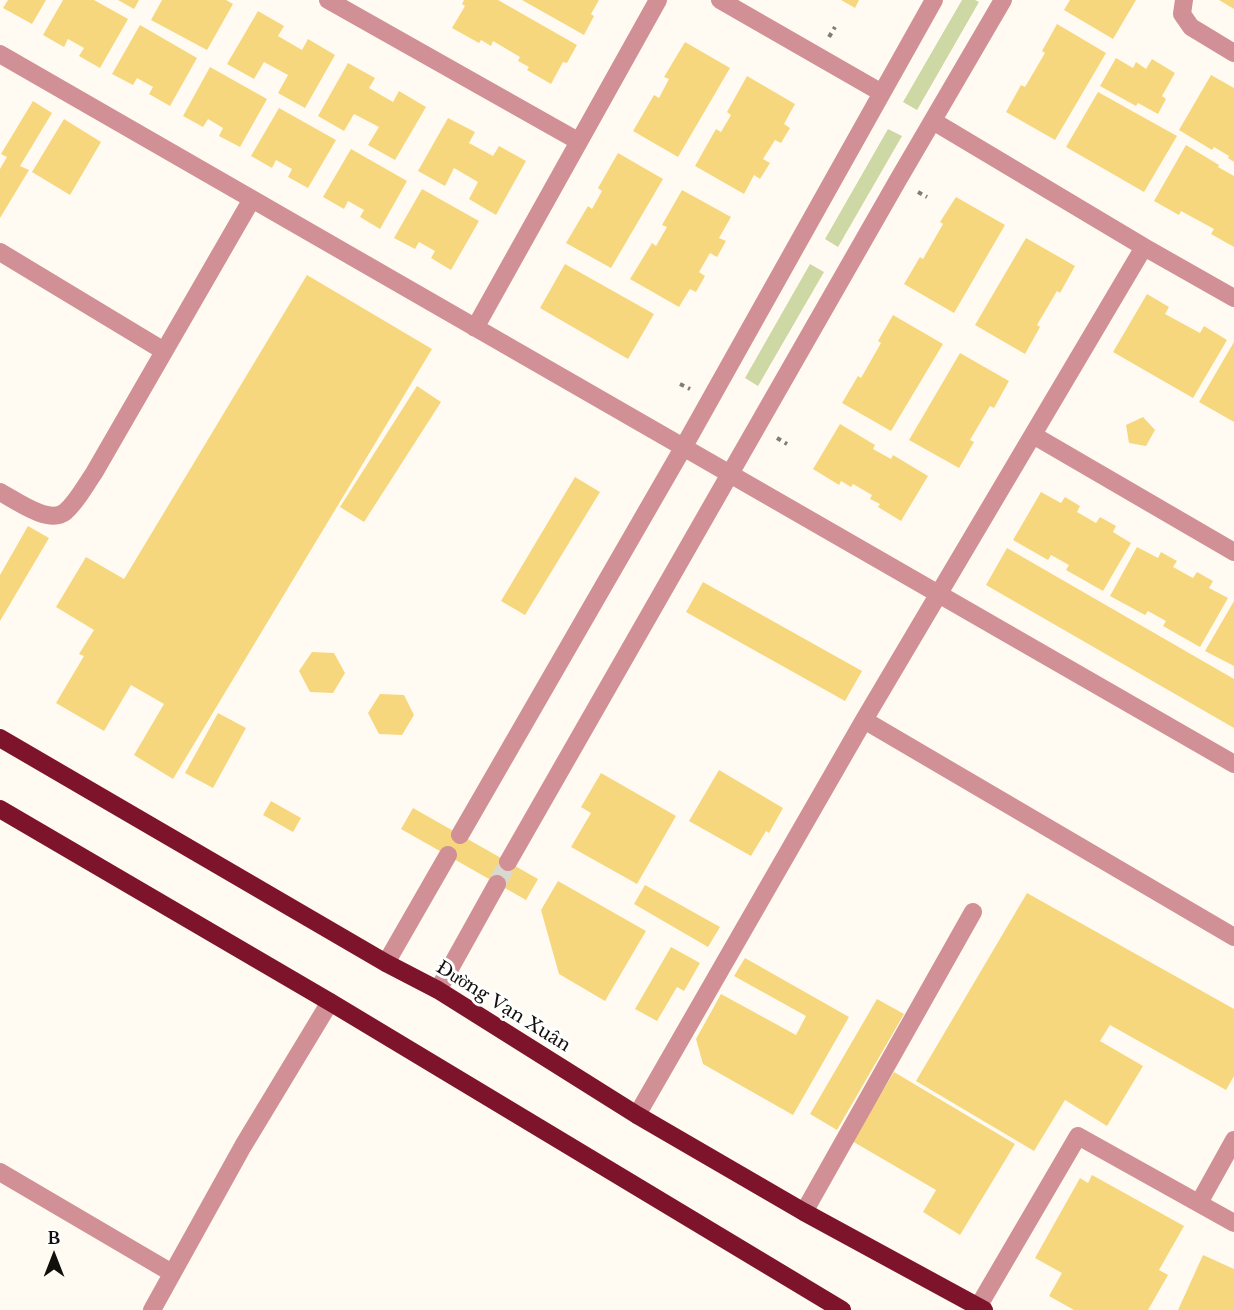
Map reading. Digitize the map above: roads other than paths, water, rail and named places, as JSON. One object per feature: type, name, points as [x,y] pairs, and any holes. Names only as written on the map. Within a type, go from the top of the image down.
[{"type":"highway","name":"Đường Vạn Xuân","points":[[0,738],[386,963],[438,990],[637,1115],[804,1212],[981,1308]]},
{"type":"highway","points":[[0,809],[330,1002],[842,1310]]},
{"type":"street","points":[[328,0],[578,141]]},
{"type":"street","points":[[475,328],[658,0]]},
{"type":"street","points":[[720,0],[882,93]]},
{"type":"street","points":[[460,835],[711,399],[934,0]]},
{"type":"street","points":[[508,862],[1003,0]]},
{"type":"street","points":[[1184,0],[1182,14],[1191,27],[1234,52]]},
{"type":"street","points":[[0,54],[1234,764]]},
{"type":"street","points":[[933,122],[1234,298]]},
{"type":"street","points":[[0,492],[38,513],[54,516],[64,513],[94,473],[252,199]]},
{"type":"street","points":[[637,1115],[864,720],[1144,247]]},
{"type":"street","points":[[0,252],[164,351]]},
{"type":"street","points":[[1033,435],[1234,552]]},
{"type":"street","points":[[864,720],[1234,937]]},
{"type":"street","points":[[386,963],[448,855]]},
{"type":"street","points":[[438,990],[496,884]]},
{"type":"street","points":[[804,1212],[973,912]]},
{"type":"street","points":[[152,1310],[243,1146],[330,1002]]},
{"type":"street","points":[[981,1308],[1078,1136],[1234,1223]]},
{"type":"street","points":[[1199,1203],[1234,1140]]},
{"type":"street","points":[[0,1172],[172,1273]]},
{"type":"tunnel","points":[[497,884],[508,862]]}]
